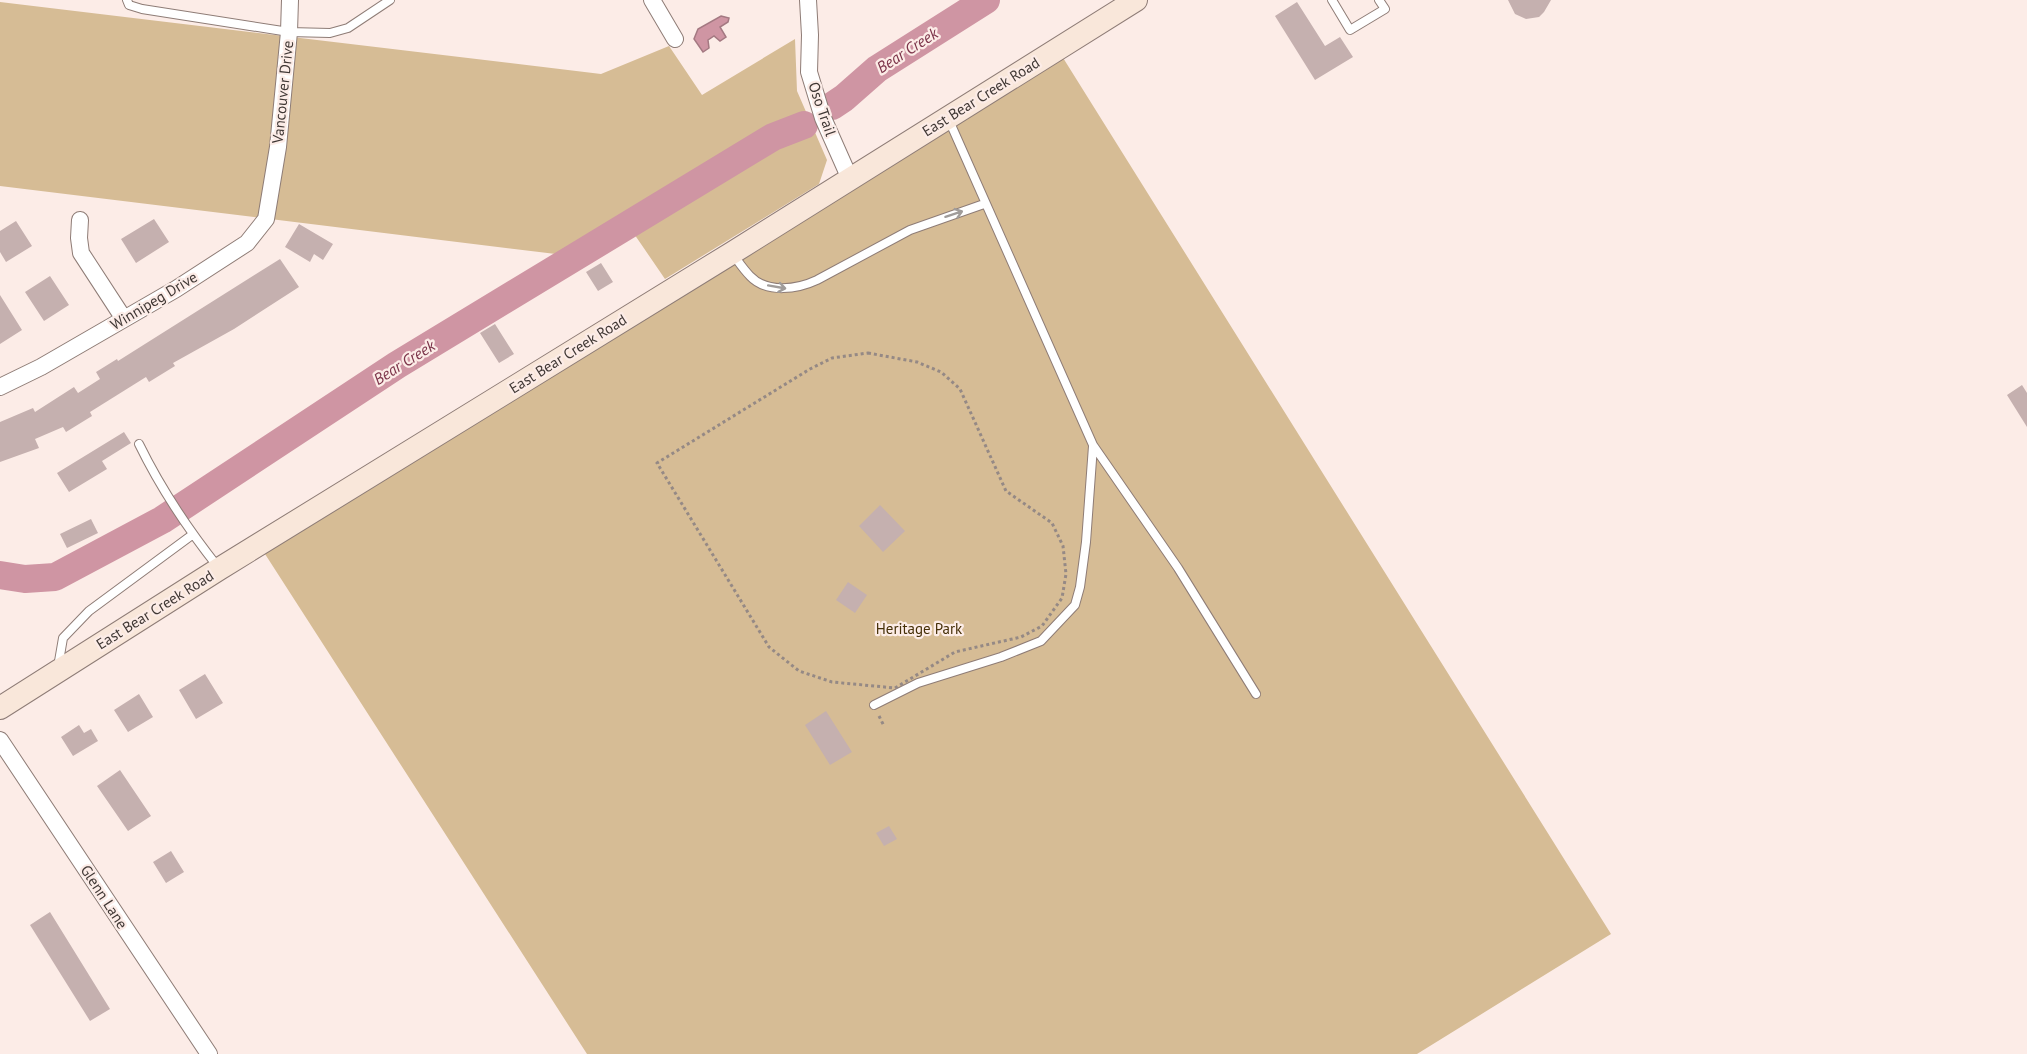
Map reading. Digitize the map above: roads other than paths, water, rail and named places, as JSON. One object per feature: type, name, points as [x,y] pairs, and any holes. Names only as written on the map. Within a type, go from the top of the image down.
[{"type":"main road","name":"East Bear Creek Road","points":[[0,708],[219,569],[732,253],[1136,0]]},
{"type":"street","name":"Vancouver Drive","points":[[272,183],[278,147],[290,0]]},
{"type":"street","points":[[652,0],[675,39]]},
{"type":"street","name":"Oso Trail","points":[[808,0],[809,72],[823,118],[850,179]]},
{"type":"street","name":"Winnipeg Drive","points":[[0,387],[41,367],[176,289],[247,243],[266,219],[272,183]]},
{"type":"street","points":[[80,220],[81,253],[124,319]]},
{"type":"street","name":"Glenn Lane","points":[[0,740],[209,1054]]},
{"type":"lane","points":[[127,0],[129,5],[142,9],[289,32],[330,33],[348,28],[390,0]]},
{"type":"lane","points":[[1332,0],[1350,30],[1385,9],[1378,0]]},
{"type":"lane","points":[[947,118],[1093,445],[1178,568],[1256,694]]},
{"type":"lane","points":[[732,253],[752,278],[775,287],[791,289],[818,280],[909,230],[984,204]]},
{"type":"lane","points":[[139,444],[165,495],[192,536],[219,569]]},
{"type":"lane","points":[[874,705],[918,683],[1001,657],[1041,641],[1075,605],[1080,587],[1086,542],[1093,445]]},
{"type":"lane","points":[[56,672],[63,638],[90,611],[192,536]]},
{"type":"waterway","name":"Bear Creek","points":[[832,106],[877,69],[986,0]]},
{"type":"waterway","name":"Bear Creek","points":[[0,575],[25,579],[55,577],[162,520],[397,365],[773,137],[804,125]]},
{"type":"park label","name":"Heritage Park","points":[[919,629]]}]
